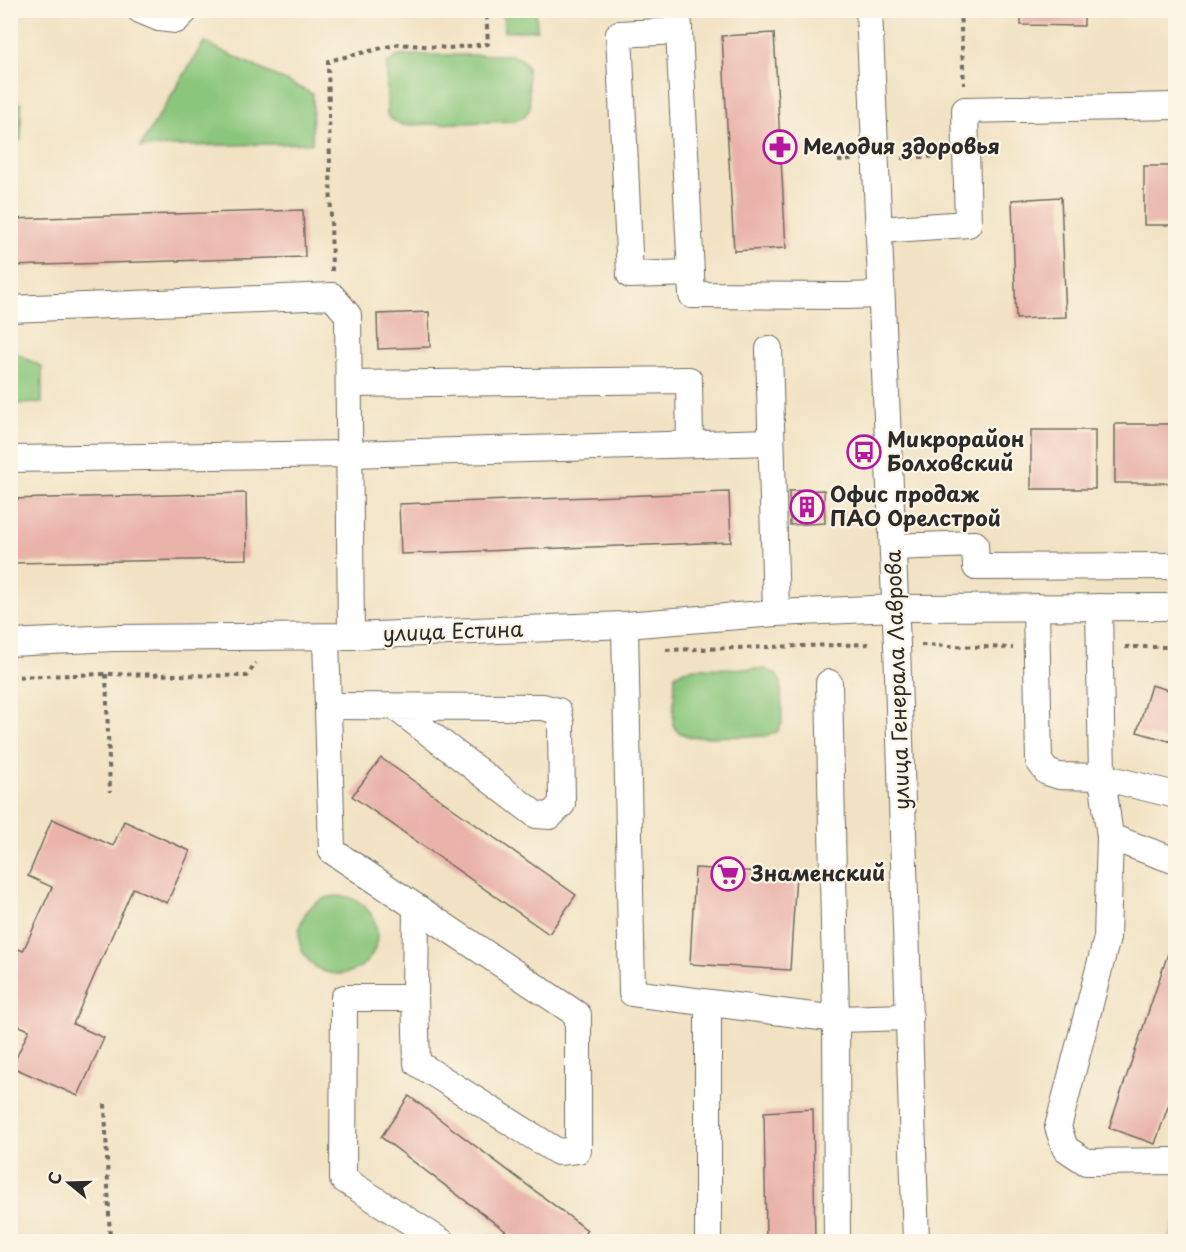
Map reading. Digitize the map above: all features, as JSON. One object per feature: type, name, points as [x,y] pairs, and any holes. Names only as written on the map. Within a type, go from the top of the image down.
[{"type":"street","points":[[141,10],[159,18],[176,20],[186,10]]},
{"type":"street","name":"улица Генерала Лаврова","points":[[869,10],[880,294],[896,608],[916,1242]]},
{"type":"street","points":[[691,273],[630,275],[619,34],[678,21],[691,273],[692,295],[846,296],[880,294]]},
{"type":"street","points":[[878,230],[968,224],[965,110],[1176,106]]},
{"type":"street","points":[[10,309],[332,296],[348,315],[351,636]]},
{"type":"street","points":[[769,349],[776,613]]},
{"type":"street","points":[[349,384],[689,380],[690,444]]},
{"type":"street","points":[[10,459],[350,454],[771,442]]},
{"type":"street","points":[[893,548],[975,544],[976,567],[1176,566]]},
{"type":"street","points":[[1036,607],[1039,761],[1047,772],[1059,776],[1102,777],[1176,795]]},
{"type":"street","points":[[1100,607],[1102,777],[1110,837],[1107,938],[1058,1127],[1065,1148],[1086,1162],[1176,1161]]},
{"type":"street","points":[[1175,607],[1176,612]]},
{"type":"street","name":"улица Естина","points":[[10,643],[114,638],[326,637],[625,625],[776,613],[896,608],[1175,607]]},
{"type":"street","points":[[625,625],[632,993],[836,1019],[910,1017]]},
{"type":"street","points":[[326,637],[332,851],[416,907],[578,1015],[578,1150],[558,1152],[417,1063],[416,907]]},
{"type":"street","points":[[829,683],[836,1019],[837,1242]]},
{"type":"street","points":[[328,706],[395,706],[543,707],[558,711],[561,723],[562,804],[550,816],[536,815],[395,706]]},
{"type":"street","points":[[1110,837],[1176,861]]},
{"type":"street","points":[[415,998],[344,998],[343,1179],[441,1242]]},
{"type":"street","points":[[708,1003],[708,1242]]},
{"type":"path","points":[[332,296],[328,62],[399,45],[448,48],[488,44],[486,10]]},
{"type":"path","points":[[960,10],[965,110]]},
{"type":"path","points":[[625,651],[897,645],[1036,648]]},
{"type":"path","points":[[1100,648],[1176,647]]},
{"type":"path","points":[[10,677],[106,674],[247,676],[259,659]]},
{"type":"path","points":[[106,674],[110,792]]},
{"type":"path","points":[[105,1104],[110,1242]]},
{"type":"green space","points":[[503,11],[536,11],[537,30],[504,32]]},
{"type":"green space","points":[[204,42],[313,94],[312,143],[140,147]]},
{"type":"green space","points":[[406,55],[510,55],[521,59],[527,67],[530,108],[524,117],[513,121],[403,125],[392,120],[387,114],[387,64],[396,57]]},
{"type":"green space","points":[[11,99],[21,104],[21,140],[11,141]]},
{"type":"green space","points":[[10,350],[42,367],[42,403],[11,404]]},
{"type":"green space","points":[[695,668],[765,669],[776,674],[781,683],[782,723],[777,732],[765,736],[689,737],[678,732],[673,725],[675,675]]},
{"type":"green space","points":[[338,896],[353,899],[366,907],[374,920],[377,935],[374,950],[366,963],[353,971],[338,974],[323,971],[310,963],[302,950],[299,935],[302,920],[310,907],[323,899]]},
{"type":"building","points":[[1021,10],[1084,10],[1084,26],[1021,25]]},
{"type":"building","points":[[774,33],[786,248],[734,251],[722,36]]},
{"type":"building","points":[[1144,166],[1176,166],[1176,225],[1144,225]]},
{"type":"building","points":[[1061,197],[1066,317],[1016,319],[1012,200]]},
{"type":"building","points":[[303,210],[305,257],[10,266],[10,219]]},
{"type":"building","points":[[429,312],[430,347],[378,349],[377,314]]},
{"type":"building","points":[[1115,424],[1176,424],[1176,483],[1115,483]]},
{"type":"building","points":[[1031,430],[1095,430],[1095,489],[1031,489]]},
{"type":"building","name":"Офис продаж ПАО Орелстрой","points":[[824,490],[825,523],[790,525],[789,491]]},
{"type":"building","points":[[729,492],[731,542],[401,554],[399,504]]},
{"type":"building","points":[[246,493],[247,559],[10,563],[10,499]]},
{"type":"building","points":[[1151,685],[1176,692],[1176,743],[1137,732]]},
{"type":"building","points":[[381,758],[576,895],[549,934],[352,796]]},
{"type":"building","points":[[52,819],[113,846],[124,821],[190,851],[167,903],[133,888],[73,1024],[104,1038],[78,1096],[12,1067],[29,1030],[10,1022],[10,945],[23,951],[52,887],[28,876]]},
{"type":"building","points":[[695,868],[796,874],[790,970],[690,964]]},
{"type":"building","points":[[1175,933],[1176,1084],[1155,1144],[1109,1128]]},
{"type":"building","points":[[409,1096],[587,1230],[579,1242],[520,1242],[381,1137]]},
{"type":"building","points":[[813,1109],[815,1242],[766,1242],[764,1112]]},
{"type":"building","points":[[1173,1222],[1176,1223],[1176,1242],[1168,1242]]},
{"type":"place","name":"Мелодия здоровья","points":[[780,147]]},
{"type":"place","name":"Микрорайон Болховский","points":[[864,452]]},
{"type":"place","name":"Офис продаж ПАО Орелстрой","points":[[807,507]]},
{"type":"place","name":"Знаменский","points":[[728,874]]}]
